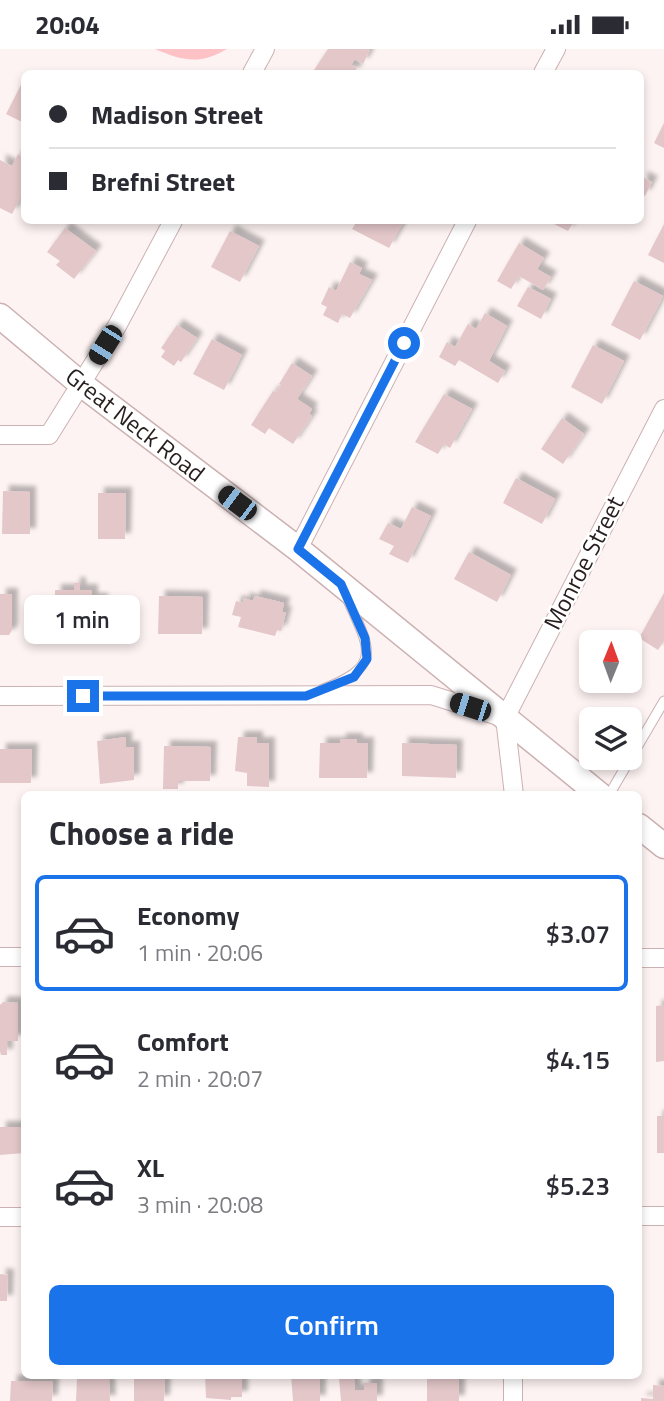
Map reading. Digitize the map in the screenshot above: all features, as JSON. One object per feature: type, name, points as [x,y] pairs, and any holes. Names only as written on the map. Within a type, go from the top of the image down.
[{"type":"main road","name":"Great Neck Road","points":[[0,316],[81,384],[298,549],[595,791]]},
{"type":"main road","points":[[642,828],[664,846]]},
{"type":"street","points":[[253,70],[265,49]]},
{"type":"street","points":[[545,70],[556,49]]},
{"type":"street","points":[[0,435],[49,435],[117,326],[171,224]]},
{"type":"street","points":[[298,549],[465,224]]},
{"type":"street","name":"Monroe Street","points":[[505,717],[664,409]]},
{"type":"street","points":[[0,696],[431,695],[505,717],[514,791]]},
{"type":"street","points":[[0,957],[21,957]]},
{"type":"street","points":[[642,958],[664,958]]},
{"type":"street","points":[[642,1216],[664,1216]]},
{"type":"street","points":[[0,1217],[21,1217]]},
{"type":"street","points":[[513,1379],[513,1401]]},
{"type":"lane","points":[[306,696],[354,677],[367,659],[365,638],[341,584]]},
{"type":"lane","points":[[611,791],[664,701]]},
{"type":"shaded area","points":[[155,49],[227,49],[208,57],[191,59]]},
{"type":"building","points":[[328,49],[370,50],[363,64],[355,59],[351,65],[357,68],[356,70],[314,70]]},
{"type":"building","points":[[21,85],[21,122],[6,114]]},
{"type":"building","points":[[664,123],[664,148],[654,143]]},
{"type":"building","points":[[18,154],[21,156],[21,197],[12,214],[0,208],[0,160],[12,166]]},
{"type":"building","points":[[644,178],[652,182],[644,195]]},
{"type":"building","points":[[355,224],[402,224],[389,248],[352,229]]},
{"type":"building","points":[[554,224],[572,224],[568,231]]},
{"type":"building","points":[[664,224],[664,263],[648,255]]},
{"type":"building","points":[[65,228],[96,251],[74,279],[56,265],[60,261],[47,252]]},
{"type":"building","points":[[230,231],[259,246],[240,282],[211,267]]},
{"type":"building","points":[[519,243],[544,258],[537,269],[551,277],[543,290],[519,276],[511,289],[497,281]]},
{"type":"building","points":[[350,262],[362,268],[359,274],[372,280],[350,318],[342,314],[338,323],[323,315],[327,307],[321,304],[329,287],[336,291]]},
{"type":"building","points":[[634,281],[663,296],[640,340],[611,325]]},
{"type":"building","points":[[528,287],[551,299],[541,319],[517,306]]},
{"type":"building","points":[[485,313],[507,326],[489,361],[505,371],[498,383],[459,360],[455,366],[439,357],[447,342],[455,347],[468,324],[476,329]]},
{"type":"building","points":[[177,325],[197,338],[181,362],[178,360],[174,366],[161,357],[165,351],[161,348]]},
{"type":"building","points":[[212,339],[242,355],[224,390],[193,374]]},
{"type":"building","points":[[593,345],[624,361],[602,404],[571,387]]},
{"type":"building","points":[[292,363],[312,376],[297,399],[312,409],[309,414],[312,416],[293,444],[269,428],[265,434],[251,425],[273,391],[276,392],[281,385],[279,384]]},
{"type":"building","points":[[444,394],[472,409],[450,448],[444,444],[438,454],[415,442]]},
{"type":"building","points":[[562,418],[584,434],[563,464],[541,449]]},
{"type":"building","points":[[516,478],[555,499],[542,524],[503,503]]},
{"type":"building","points":[[3,491],[30,492],[30,534],[2,534]]},
{"type":"building","points":[[98,493],[126,493],[125,539],[98,539]]},
{"type":"building","points":[[412,507],[431,516],[408,563],[389,554],[394,546],[379,539],[388,523],[401,529]]},
{"type":"building","points":[[469,552],[511,575],[497,602],[454,579]]},
{"type":"building","points":[[74,583],[80,583],[80,590],[92,590],[92,599],[102,599],[106,635],[85,635],[85,639],[74,639],[74,634],[55,634],[55,590],[74,590]]},
{"type":"building","points":[[664,593],[664,641],[658,650],[642,640],[642,633]]},
{"type":"building","points":[[0,594],[12,594],[12,630],[9,635],[0,635]]},
{"type":"building","points":[[159,596],[203,597],[202,634],[158,634]]},
{"type":"building","points":[[255,596],[284,603],[282,612],[286,612],[281,631],[277,630],[275,636],[238,627],[241,617],[232,615],[236,601],[243,603],[244,598],[253,601]]},
{"type":"building","points":[[126,737],[126,747],[134,747],[134,780],[100,784],[97,741]]},
{"type":"building","points":[[238,737],[257,737],[257,743],[269,743],[269,787],[247,786],[247,773],[235,771]]},
{"type":"building","points":[[340,739],[357,739],[357,743],[368,743],[367,778],[319,778],[320,743],[340,743]]},
{"type":"building","points":[[402,743],[457,745],[456,778],[402,776]]},
{"type":"building","points":[[164,746],[211,747],[210,781],[178,781],[178,789],[163,789]]},
{"type":"building","points":[[0,749],[32,749],[31,783],[0,783]]},
{"type":"building","points":[[3,1002],[18,1003],[18,1041],[7,1041],[7,1055],[1,1055],[0,1051],[0,1005]]},
{"type":"building","points":[[664,1005],[664,1061],[656,1062],[656,1006]]},
{"type":"building","points":[[657,1116],[664,1116],[664,1153],[657,1153]]},
{"type":"building","points":[[0,1127],[21,1127],[21,1153],[0,1155]]},
{"type":"building","points":[[0,1274],[8,1275],[7,1301],[0,1301]]},
{"type":"building","points":[[77,1379],[109,1379],[110,1401],[76,1401]]},
{"type":"building","points":[[134,1379],[165,1379],[164,1401],[134,1401]]},
{"type":"building","points":[[205,1379],[242,1379],[242,1397],[231,1397],[231,1400],[206,1398]]},
{"type":"building","points":[[291,1379],[320,1379],[320,1401],[293,1401]]},
{"type":"building","points":[[339,1379],[354,1379],[355,1390],[364,1390],[364,1383],[377,1383],[377,1401],[341,1401]]},
{"type":"building","points":[[427,1379],[459,1379],[459,1401],[427,1401]]},
{"type":"building","points":[[11,1381],[53,1381],[52,1401],[10,1401]]},
{"type":"building","points":[[653,1385],[664,1386],[664,1401],[641,1401],[641,1398],[653,1399]]},
{"type":"route","points":[[83,696],[306,696],[354,677],[367,659],[365,638],[341,584],[298,549],[404,343]]}]
